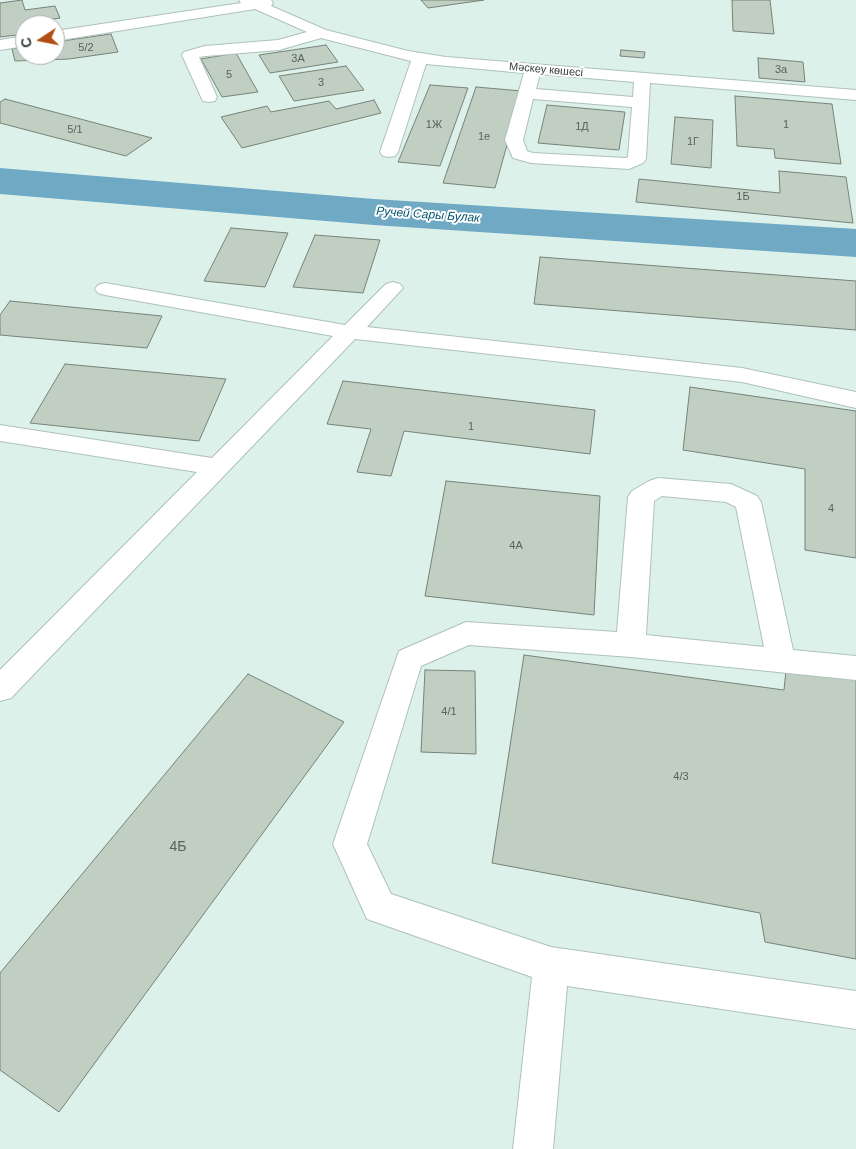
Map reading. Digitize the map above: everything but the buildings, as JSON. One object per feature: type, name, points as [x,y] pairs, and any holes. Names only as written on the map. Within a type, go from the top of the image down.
[{"type":"street","points":[[65,34],[250,2],[283,0]]},
{"type":"street","name":"Мәскеу көшесі","points":[[250,2],[321,33],[420,58],[446,62],[856,95]]},
{"type":"street","points":[[209,97],[190,55],[205,51],[278,45],[321,33]]},
{"type":"street","points":[[0,45],[15,43]]},
{"type":"street","points":[[389,152],[420,58]]},
{"type":"street","points":[[533,69],[514,140],[519,154],[531,158],[629,164],[637,159],[642,78]]},
{"type":"street","points":[[526,93],[640,103]]},
{"type":"street","points":[[104,288],[349,332],[742,375],[856,400]]},
{"type":"street","points":[[0,689],[393,288]]},
{"type":"street","points":[[0,433],[217,467]]},
{"type":"street","points":[[631,645],[641,497],[658,487],[731,493],[748,502],[780,660]]},
{"type":"street","points":[[856,668],[631,645],[466,634],[409,660],[350,844],[379,907],[551,965],[856,1010]]},
{"type":"street","points":[[533,1149],[551,965]]},
{"type":"waterway","name":"Ручей Сары Булак","points":[[0,181],[374,212],[856,243]]}]
